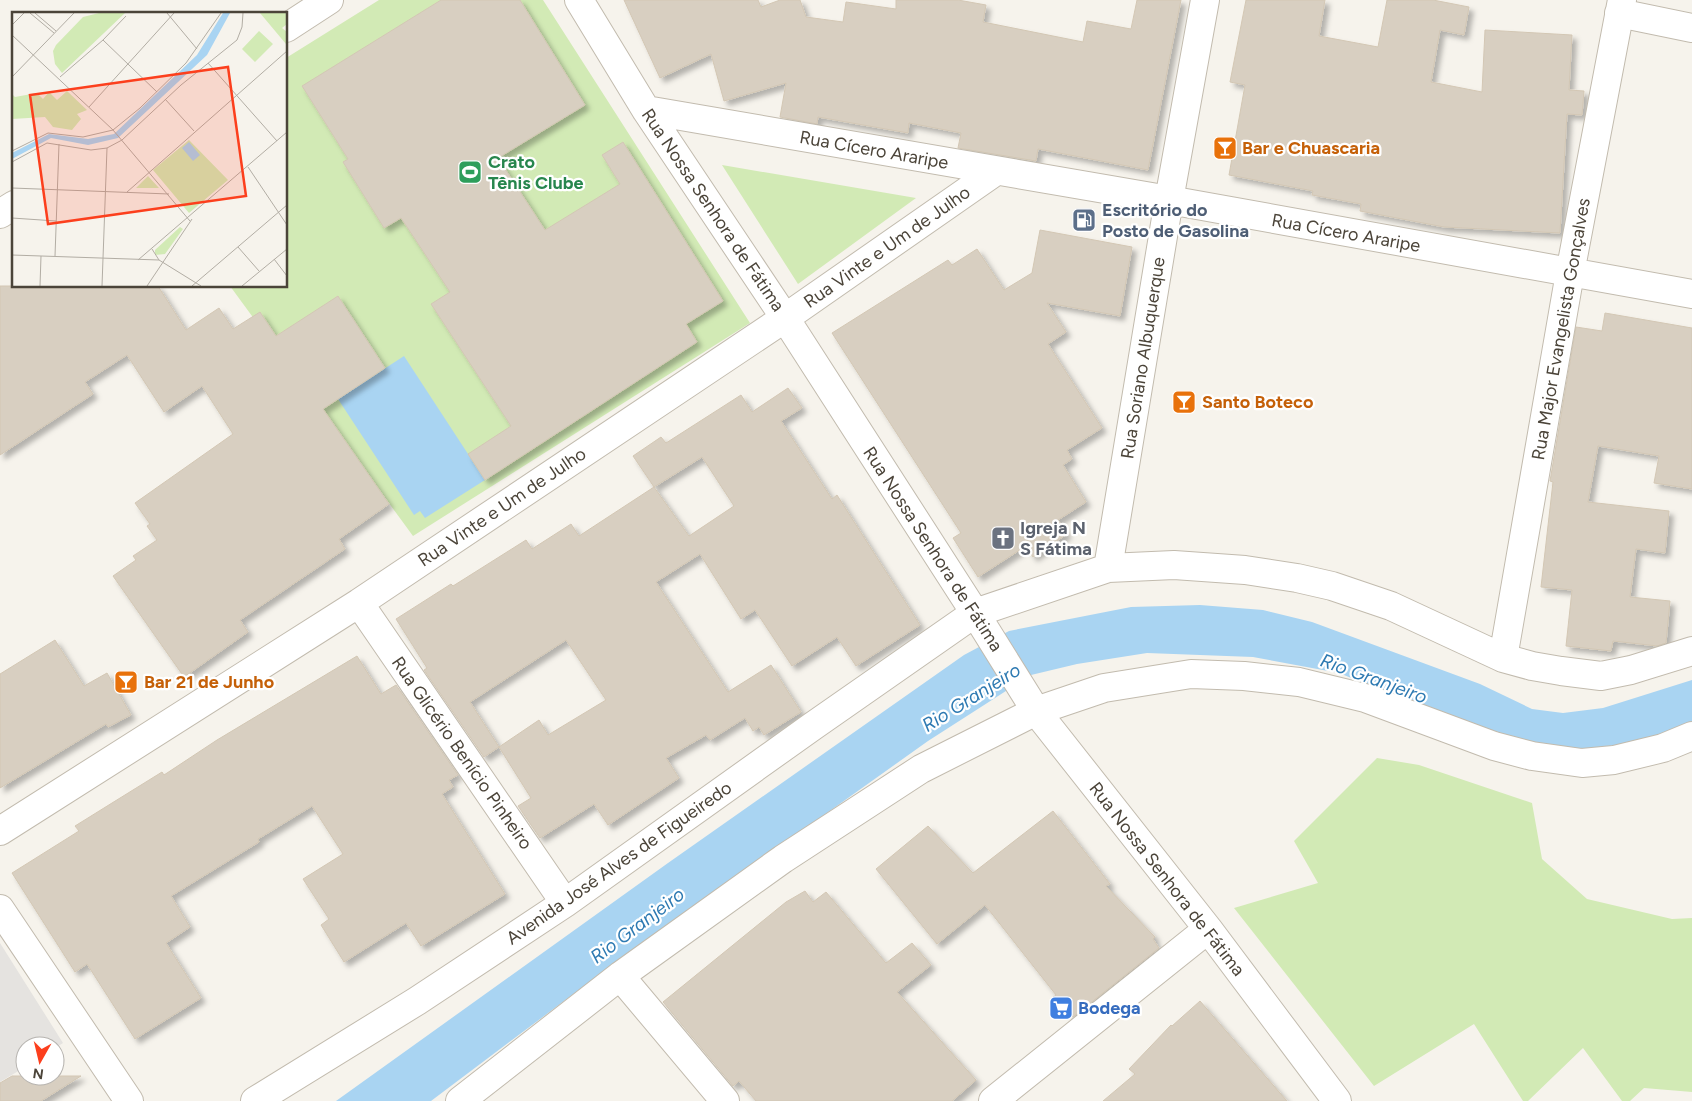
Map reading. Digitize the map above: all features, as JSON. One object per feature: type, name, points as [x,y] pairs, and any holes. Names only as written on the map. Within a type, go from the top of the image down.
[{"type":"street","points":[[288,27],[329,0]]},
{"type":"street","name":"Rua Nossa Senhora de Fátima","points":[[578,0],[646,110],[785,318],[1030,703],[1208,929],[1337,1101]]},
{"type":"street","name":"Rua Soriano Albuquerque","points":[[1108,568],[1169,200],[1205,0]]},
{"type":"street","points":[[1621,6],[1692,28]]},
{"type":"street","name":"Rua Major Evangelista Gonçalves","points":[[1503,658],[1570,274],[1621,6]]},
{"type":"street","name":"Rua Cícero Araripe","points":[[646,110],[1169,200],[1570,274],[1692,294]]},
{"type":"street","name":"Rua Vinte e Um de Julho","points":[[0,831],[359,603],[785,318],[996,171]]},
{"type":"street","points":[[0,214],[12,206]]},
{"type":"street","name":"Avenida José Alves de Figueiredo","points":[[255,1101],[410,1006],[565,903],[813,726],[980,622],[1108,568],[1174,565],[1245,570],[1314,582],[1332,586],[1391,606],[1503,658],[1532,666],[1601,676],[1630,670],[1692,651]]},
{"type":"street","name":"Rua Glicério Benício Pinheiro","points":[[359,603],[565,903]]},
{"type":"street","points":[[460,1101],[620,976],[783,859],[921,769],[1030,703],[1104,688],[1191,674],[1244,676],[1299,682],[1365,698],[1494,746],[1532,756],[1582,763],[1614,760],[1663,748],[1692,736]]},
{"type":"street","points":[[0,909],[129,1101]]},
{"type":"street","points":[[993,1101],[1208,929]]},
{"type":"street","points":[[620,976],[725,1101]]},
{"type":"green space","name":"Crato Tênis Clube","points":[[379,0],[543,0],[750,323],[413,536],[231,288],[288,288],[288,57]]},
{"type":"green space","points":[[722,165],[916,198],[798,284]]},
{"type":"green space","points":[[1377,758],[1419,765],[1532,803],[1542,859],[1587,899],[1672,919],[1692,918],[1692,1092],[1644,1088],[1630,1101],[1622,1101],[1583,1048],[1528,1101],[1523,1101],[1474,1024],[1374,1086],[1234,908],[1318,883],[1294,841]]},
{"type":"shaded area","points":[[0,943],[59,1036],[15,1036],[15,1073],[0,1082]]},
{"type":"water","points":[[404,356],[485,480],[425,518],[420,511],[414,515],[338,399]]},
{"type":"water","name":"Rio Granjeiro","points":[[1200,605],[1263,610],[1312,622],[1480,684],[1532,709],[1563,713],[1603,708],[1692,680],[1692,723],[1653,738],[1578,752],[1517,745],[1339,673],[1253,657],[1147,653],[1077,664],[1031,675],[928,741],[576,992],[431,1101],[336,1101],[668,863],[964,655],[1009,631],[1131,607]]},
{"type":"building","points":[[441,0],[520,0],[585,105],[498,158],[545,230],[620,184],[602,155],[623,142],[723,301],[686,324],[697,342],[485,480],[468,454],[511,426],[431,304],[450,292],[401,218],[384,228],[343,162],[348,159],[302,86]]},
{"type":"building","points":[[624,0],[758,0],[761,7],[780,0],[800,0],[806,17],[843,22],[846,2],[896,9],[896,0],[958,0],[986,5],[983,22],[1083,42],[1087,21],[1131,29],[1137,0],[1181,0],[1148,170],[1038,149],[1036,161],[958,148],[961,133],[909,123],[908,133],[818,117],[817,124],[780,117],[786,83],[724,101],[711,54],[660,78]]},
{"type":"building","points":[[1246,0],[1325,0],[1319,36],[1378,47],[1387,0],[1433,0],[1469,7],[1464,35],[1440,30],[1431,82],[1482,92],[1485,30],[1572,35],[1569,90],[1584,91],[1582,115],[1567,114],[1560,233],[1444,227],[1360,211],[1361,204],[1312,195],[1313,191],[1229,175],[1245,85],[1230,82]]},
{"type":"building","points":[[1040,230],[1132,247],[1120,316],[1047,303],[1066,332],[1048,344],[1102,428],[1067,450],[1072,459],[1063,465],[1086,502],[1058,520],[1067,534],[1033,557],[1026,546],[978,577],[953,538],[961,533],[832,333],[948,260],[952,265],[977,249],[1004,290],[1032,273]]},
{"type":"building","points":[[0,286],[12,286],[12,288],[159,288],[186,330],[219,308],[233,329],[260,312],[276,336],[338,296],[385,368],[323,409],[389,504],[339,539],[345,549],[240,620],[248,632],[184,677],[113,576],[136,560],[133,556],[157,540],[147,526],[150,524],[135,503],[233,434],[202,386],[164,412],[127,355],[85,382],[93,394],[0,455]]},
{"type":"building","points":[[1605,313],[1692,328],[1692,489],[1654,483],[1659,456],[1598,446],[1588,502],[1669,511],[1665,553],[1636,549],[1630,597],[1670,601],[1666,643],[1657,646],[1613,641],[1611,651],[1566,646],[1572,590],[1541,587],[1553,482],[1550,481],[1576,327],[1602,331]]},
{"type":"building","points":[[788,388],[802,408],[781,421],[832,499],[837,495],[920,625],[856,666],[837,637],[792,666],[755,610],[741,619],[700,554],[656,582],[728,692],[771,665],[801,712],[764,735],[759,727],[753,731],[745,718],[710,740],[706,735],[666,758],[679,778],[608,825],[594,804],[540,838],[518,806],[531,798],[499,747],[484,757],[424,670],[427,668],[396,619],[526,540],[532,549],[571,524],[579,536],[654,487],[633,456],[661,437],[666,443],[741,395],[752,412]],"holes":[[[702,457],[734,506],[689,536],[654,487]],[[566,640],[606,700],[548,735],[539,720],[499,747],[470,702]]]},
{"type":"building","points":[[55,640],[84,686],[107,673],[131,715],[108,727],[106,724],[0,788],[0,674]]},
{"type":"building","points":[[357,656],[381,694],[396,685],[458,775],[449,780],[453,787],[442,794],[505,894],[421,946],[406,923],[344,962],[321,925],[329,919],[303,879],[343,854],[312,806],[258,839],[259,842],[171,896],[190,927],[166,943],[201,998],[135,1039],[87,964],[75,972],[12,873],[79,831],[75,826],[162,772],[164,775],[217,740]]},
{"type":"building","points":[[1053,811],[1110,884],[1106,886],[1155,937],[1153,939],[1159,948],[1073,1017],[1052,998],[1056,995],[985,905],[937,944],[876,869],[928,826],[973,873]]},
{"type":"building","points":[[805,891],[813,902],[826,892],[886,963],[912,943],[931,965],[897,992],[976,1080],[952,1101],[756,1101],[739,1081],[733,1086],[663,1002],[786,902]]},
{"type":"building","points":[[1200,1001],[1287,1101],[1103,1101],[1135,1074],[1129,1069],[1171,1025]]},
{"type":"building","points":[[15,1076],[15,1086],[65,1086],[41,1101],[0,1101],[0,1083]]},
{"type":"building","points":[[65,1076],[81,1076],[65,1086]]},
{"type":"place","name":"Bar e Chuascaria","points":[[1225,148]]},
{"type":"place","name":"Crato Tênis Clube","points":[[470,172]]},
{"type":"place","name":"Escritório do Posto de Gasolina","points":[[1084,220]]},
{"type":"place","name":"Santo Boteco","points":[[1184,402]]},
{"type":"place","name":"Igreja N S Fátima","points":[[1003,538]]},
{"type":"place","name":"Bar 21 de Junho","points":[[126,682]]},
{"type":"place","name":"Bodega","points":[[1061,1008]]}]
